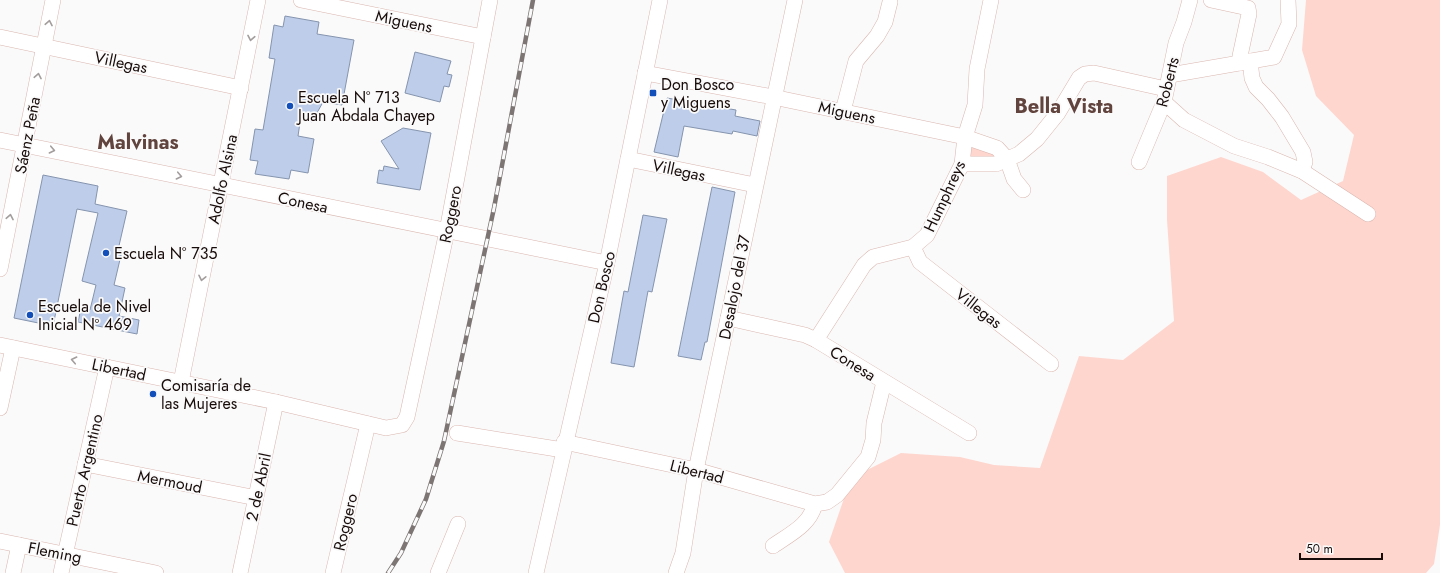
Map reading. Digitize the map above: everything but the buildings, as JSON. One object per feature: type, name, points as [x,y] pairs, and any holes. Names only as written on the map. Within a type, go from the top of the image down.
[{"type":"street","name":"Sáenz Peña","points":[[0,269],[53,0]]},
{"type":"street","name":"Adolfo Alsina","points":[[181,382],[258,0]]},
{"type":"street","name":"Miguens","points":[[301,0],[483,38]]},
{"type":"street","name":"Roggero","points":[[402,425],[407,417],[447,232],[490,0]]},
{"type":"street","name":"Don Bosco","points":[[536,573],[607,263],[660,0]]},
{"type":"street","name":"Desalojo del 37","points":[[676,573],[683,553],[696,470],[795,0]]},
{"type":"street","name":"Humphreys","points":[[816,340],[864,265],[873,257],[913,246],[927,235],[962,164],[965,137],[975,105],[977,69],[991,0]]},
{"type":"street","name":"Roberts","points":[[1139,162],[1165,96],[1176,43],[1190,0]]},
{"type":"street","points":[[1211,0],[1248,8],[1249,14],[1240,56],[1246,62],[1256,87],[1268,99],[1282,117],[1303,152],[1305,162],[1302,171]]},
{"type":"street","points":[[1170,75],[1274,57],[1289,24],[1288,0]]},
{"type":"street","points":[[843,111],[856,61],[877,36],[885,22],[890,2]]},
{"type":"street","name":"Villegas","points":[[0,37],[44,45],[241,88]]},
{"type":"street","name":"Miguens","points":[[645,73],[774,96],[965,137],[997,148],[1007,159]]},
{"type":"street","points":[[962,164],[996,164],[1019,154],[1037,139],[1058,113],[1079,78],[1085,74],[1094,73],[1165,96],[1184,120],[1234,146],[1268,157],[1302,171],[1368,214]]},
{"type":"street","name":"Conesa","points":[[0,140],[447,232],[607,263]]},
{"type":"street","name":"Villegas","points":[[628,159],[755,185]]},
{"type":"street","points":[[1007,159],[1014,179],[1023,190]]},
{"type":"street","name":"Villegas","points":[[913,246],[920,262],[1051,364]]},
{"type":"street","name":"Conesa","points":[[728,318],[805,335],[816,340],[970,433]]},
{"type":"street","points":[[0,408],[6,346]]},
{"type":"street","name":"Libertad","points":[[6,346],[276,402],[386,428],[402,425]]},
{"type":"street","name":"Puerto Argentino","points":[[61,573],[108,367]]},
{"type":"street","points":[[773,546],[803,526],[821,503],[837,495],[868,457],[873,440],[874,423],[884,382]]},
{"type":"street","name":"2 de Abril","points":[[240,573],[276,402]]},
{"type":"street","name":"Roggero","points":[[333,573],[368,424]]},
{"type":"street","name":"Libertad","points":[[457,433],[564,446],[696,470],[821,503]]},
{"type":"street","name":"Mermoud","points":[[85,464],[256,498]]},
{"type":"street","points":[[438,573],[458,524]]},
{"type":"street","name":"Fleming","points":[[0,541],[65,554],[109,568],[156,573]]},
{"type":"street","points":[[13,573],[19,545]]},
{"type":"shaded area","points":[[1306,0],[1440,0],[1440,525],[1434,564],[1426,573],[845,573],[829,542],[851,478],[901,453],[960,457],[994,465],[1040,468],[1079,356],[1123,360],[1174,321],[1167,220],[1167,176],[1221,157],[1263,172],[1301,200],[1343,181],[1354,135],[1316,96],[1302,50]]},
{"type":"shaded area","points":[[971,145],[996,153],[998,157],[993,160],[969,156]]},
{"type":"railway","points":[[388,573],[401,553],[426,499],[444,441],[494,208],[533,0]]},
{"type":"place","name":"Don Bosco y Miguens","points":[[653,93]]},
{"type":"place","name":"Escuela N° 713 Juan Abdala Chayep","points":[[290,106]]},
{"type":"place","name":"Escuela N° 735","points":[[106,253]]},
{"type":"place","name":"Escuela de Nivel Inicial Nº 469","points":[[30,315]]},
{"type":"place","name":"Comisaría de las Mujeres","points":[[153,394]]},
{"type":"district","name":"Bella Vista","points":[[1064,106]]},
{"type":"district","name":"Malvinas","points":[[138,142]]}]
